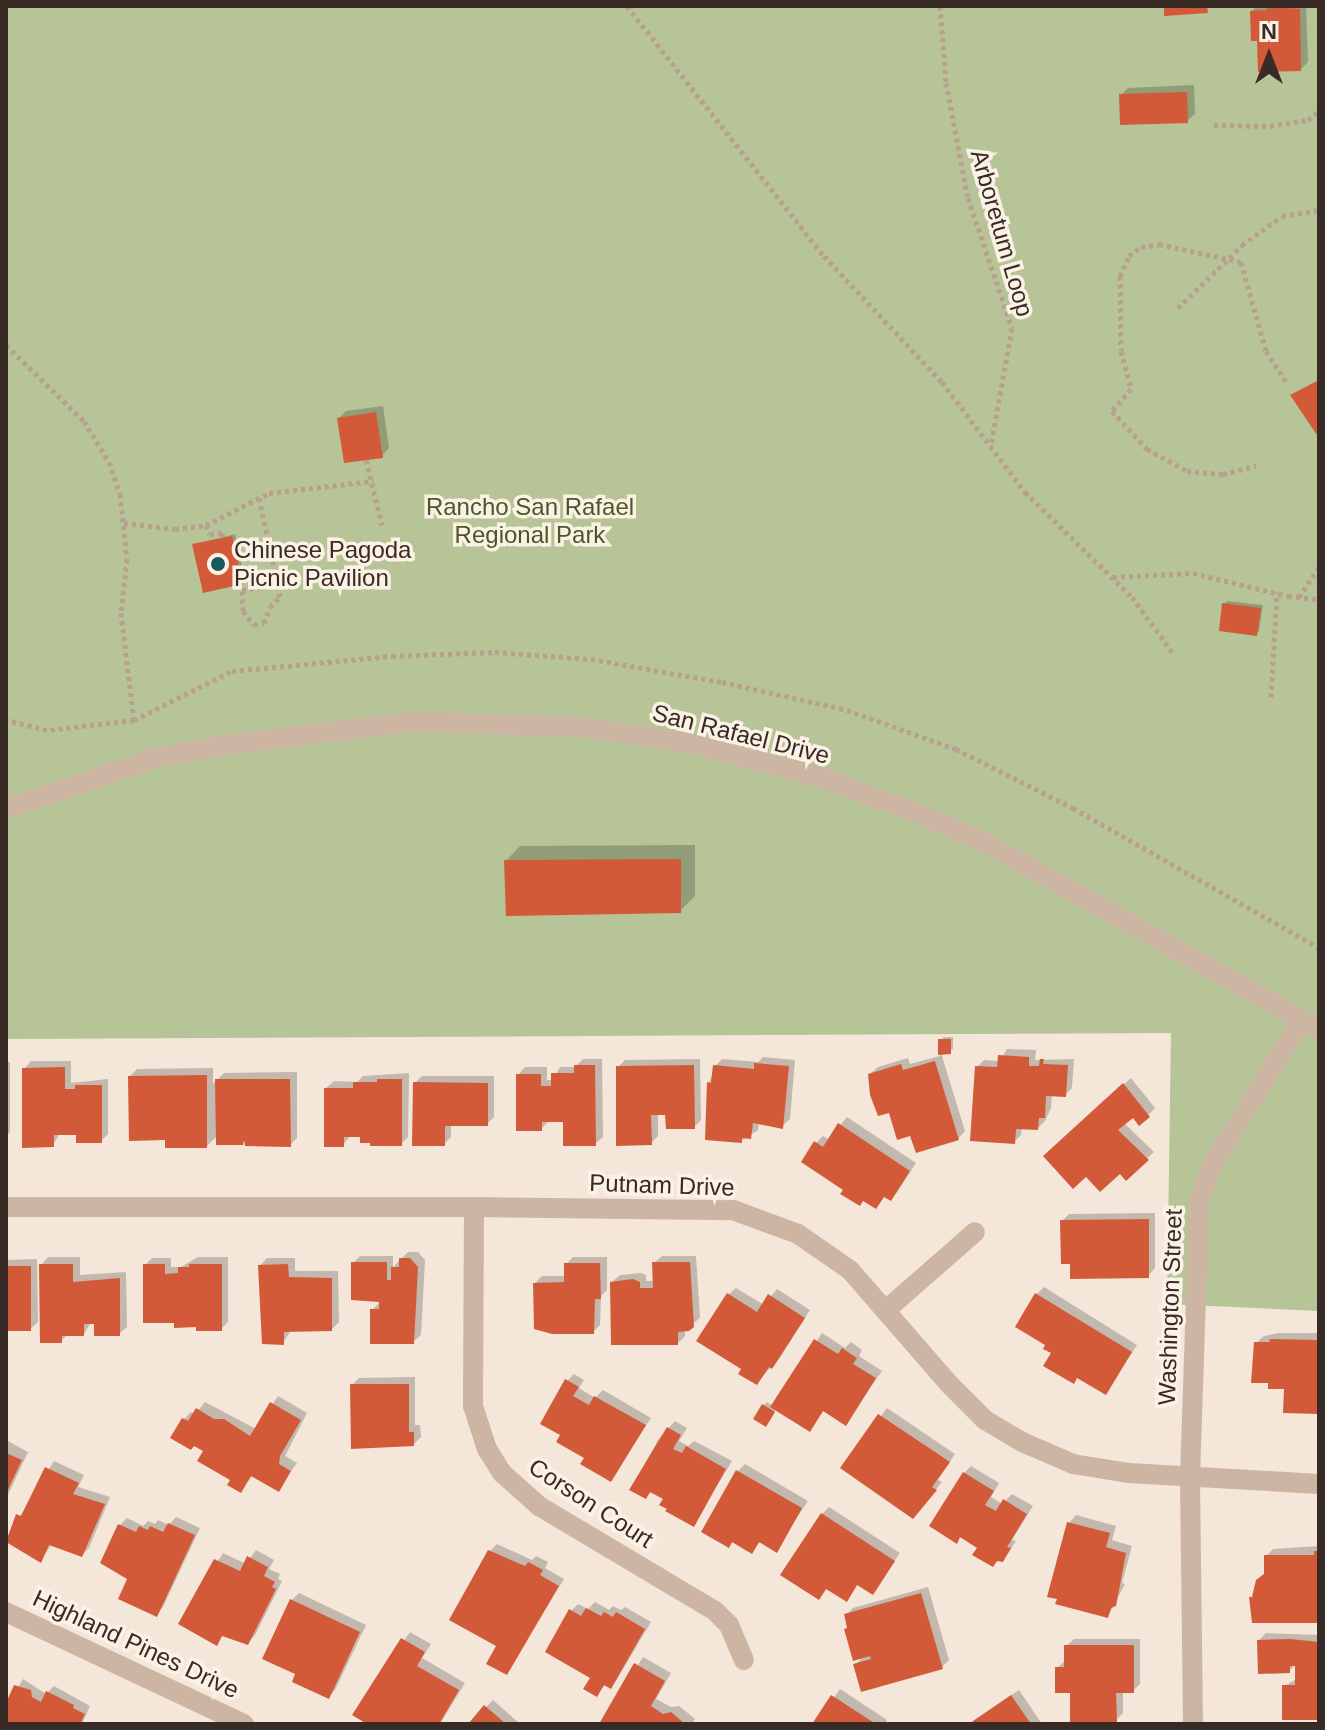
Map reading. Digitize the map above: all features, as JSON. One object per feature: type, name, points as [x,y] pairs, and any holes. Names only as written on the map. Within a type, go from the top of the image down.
[{"type":"street","name":"San Rafael Drive","points":[[6,809],[155,758],[225,745],[409,722],[583,727],[699,745],[818,777],[915,812],[986,843],[1310,1025]]},
{"type":"street","name":"Washington Street","points":[[1193,1724],[1190,1478],[1197,1223],[1202,1185],[1310,1025]]},
{"type":"street","name":"Putnam Drive","points":[[6,1207],[733,1210],[798,1234],[850,1270],[985,1420],[1022,1442],[1073,1464],[1190,1478],[1319,1484]]},
{"type":"street","name":"Corson Court","points":[[474,1207],[473,1406],[487,1449],[502,1473],[539,1506],[715,1611],[729,1625],[744,1660]]},
{"type":"street","points":[[886,1310],[975,1232]]},
{"type":"street","name":"Highland Pines Drive","points":[[6,1612],[244,1724]]},
{"type":"path","points":[[627,6],[824,256],[942,382],[1025,492],[1132,597],[1173,653]]},
{"type":"path","name":"Arboretum Loop","points":[[940,6],[946,83],[968,198],[991,276],[1012,328],[991,446]]},
{"type":"path","points":[[1214,125],[1270,126],[1308,120],[1319,111]]},
{"type":"path","points":[[1178,308],[1242,245],[1282,216],[1319,210]]},
{"type":"path","points":[[1256,466],[1223,474],[1187,471],[1147,449],[1112,411],[1131,389],[1121,351],[1120,276],[1129,256],[1141,247],[1159,244],[1241,262],[1266,351],[1287,383]]},
{"type":"path","points":[[6,345],[84,421],[109,462],[124,509],[127,559],[121,613],[134,720],[47,730],[6,720]]},
{"type":"path","points":[[366,460],[382,525]]},
{"type":"path","points":[[124,523],[175,529],[206,525],[269,493],[373,481]]},
{"type":"path","points":[[259,498],[277,582],[280,597],[270,607],[264,623],[254,625],[243,611],[242,591],[277,582]]},
{"type":"path","points":[[206,525],[210,534],[222,533],[223,537]]},
{"type":"path","points":[[1299,597],[1319,567]]},
{"type":"path","points":[[1112,577],[1193,573],[1288,596],[1319,599]]},
{"type":"path","points":[[1271,697],[1277,592]]},
{"type":"green space","name":"Rancho San Rafael Regional Park","points":[[6,6],[1319,6],[1319,1311],[1167,1304],[1171,1033],[6,1039]]},
{"type":"building","points":[[1164,6],[1207,6],[1208,13],[1164,16]]},
{"type":"building","points":[[1267,6],[1300,9],[1301,71],[1258,72],[1257,41],[1251,41],[1250,11],[1267,10]]},
{"type":"building","points":[[1187,92],[1188,123],[1120,125],[1119,94]]},
{"type":"building","points":[[1317,381],[1319,384],[1319,438],[1290,395]]},
{"type":"building","points":[[376,412],[383,458],[344,463],[337,418]]},
{"type":"building","name":"Chinese Pagoda Picnic Pavilion","points":[[232,536],[243,584],[203,593],[192,544]]},
{"type":"building","points":[[1222,603],[1261,608],[1257,636],[1219,631]]},
{"type":"building","points":[[681,859],[681,913],[506,916],[504,860]]},
{"type":"building","points":[[938,1039],[951,1039],[951,1054],[938,1055]]},
{"type":"building","points":[[998,1055],[1029,1057],[1029,1066],[1039,1066],[1040,1059],[1044,1059],[1043,1064],[1068,1065],[1066,1097],[1046,1096],[1045,1118],[1039,1118],[1038,1130],[1016,1129],[1015,1144],[970,1141],[975,1066],[997,1067]]},
{"type":"building","points":[[935,1061],[959,1140],[916,1153],[910,1136],[897,1140],[889,1113],[878,1116],[870,1095],[868,1074],[901,1064],[903,1070]]},
{"type":"building","points":[[754,1063],[789,1066],[783,1129],[753,1123],[751,1139],[742,1138],[742,1143],[705,1140],[707,1082],[711,1083],[713,1065],[754,1069]]},
{"type":"building","points":[[574,1065],[595,1065],[596,1146],[563,1146],[563,1122],[542,1122],[542,1131],[516,1131],[516,1074],[541,1074],[541,1086],[551,1086],[551,1073],[574,1073]]},
{"type":"building","points":[[694,1065],[695,1129],[666,1129],[665,1115],[651,1115],[652,1145],[616,1146],[616,1066]]},
{"type":"building","points":[[65,1067],[65,1089],[75,1089],[75,1085],[102,1085],[102,1143],[76,1143],[76,1135],[54,1135],[54,1147],[22,1148],[22,1068]]},
{"type":"building","points":[[207,1075],[207,1148],[165,1148],[165,1140],[129,1141],[128,1076]]},
{"type":"building","points":[[215,1079],[290,1079],[291,1147],[245,1146],[244,1140],[243,1145],[216,1145]]},
{"type":"building","points":[[377,1079],[402,1079],[402,1146],[370,1146],[370,1143],[360,1143],[360,1137],[344,1137],[344,1147],[324,1147],[324,1088],[353,1088],[353,1082],[377,1082]]},
{"type":"building","points":[[413,1082],[488,1083],[488,1126],[445,1126],[445,1146],[412,1146]]},
{"type":"building","points":[[1123,1083],[1150,1117],[1139,1126],[1133,1118],[1118,1130],[1149,1160],[1126,1181],[1120,1174],[1100,1192],[1086,1177],[1073,1189],[1043,1156]]},
{"type":"building","points":[[838,1123],[910,1171],[891,1201],[884,1197],[876,1209],[863,1201],[860,1206],[840,1194],[843,1190],[801,1162],[814,1141],[823,1147]]},
{"type":"building","points":[[1149,1219],[1149,1278],[1070,1279],[1070,1264],[1061,1264],[1060,1220]]},
{"type":"building","points":[[399,1258],[410,1258],[418,1267],[414,1344],[370,1344],[370,1309],[379,1309],[379,1302],[351,1300],[351,1262],[387,1262],[387,1280],[391,1280],[391,1267],[399,1267]]},
{"type":"building","points":[[652,1262],[690,1262],[694,1327],[678,1332],[678,1345],[611,1345],[610,1282],[633,1279],[640,1282],[640,1288],[653,1288]]},
{"type":"building","points":[[564,1263],[600,1263],[601,1299],[595,1299],[594,1334],[552,1334],[534,1329],[533,1283],[564,1282]]},
{"type":"building","points":[[39,1264],[73,1264],[73,1282],[120,1278],[120,1336],[94,1336],[94,1324],[84,1324],[84,1336],[62,1336],[62,1343],[40,1343]]},
{"type":"building","points":[[143,1264],[165,1264],[165,1274],[178,1273],[178,1267],[189,1267],[189,1264],[222,1264],[222,1331],[174,1328],[174,1323],[143,1323]]},
{"type":"building","points":[[288,1264],[289,1277],[332,1278],[332,1331],[284,1332],[284,1345],[262,1344],[258,1265]]},
{"type":"building","points":[[6,1266],[31,1266],[31,1331],[6,1331]]},
{"type":"building","points":[[727,1293],[757,1312],[768,1294],[805,1318],[772,1369],[769,1367],[757,1385],[738,1374],[741,1369],[696,1341]]},
{"type":"building","points":[[1035,1293],[1132,1352],[1106,1395],[1077,1378],[1074,1384],[1043,1366],[1051,1353],[1043,1349],[1045,1345],[1015,1327]]},
{"type":"building","points":[[814,1339],[838,1354],[842,1348],[857,1358],[853,1364],[876,1378],[846,1426],[823,1411],[810,1432],[770,1407]]},
{"type":"building","points":[[1270,1339],[1318,1340],[1319,1414],[1283,1413],[1284,1389],[1268,1389],[1268,1383],[1251,1383],[1254,1342],[1269,1342]]},
{"type":"building","points":[[565,1379],[579,1387],[573,1396],[589,1405],[594,1396],[646,1425],[611,1482],[580,1464],[584,1458],[556,1442],[560,1435],[540,1424]]},
{"type":"building","points":[[350,1384],[409,1384],[409,1432],[414,1432],[414,1446],[351,1449]]},
{"type":"building","points":[[270,1402],[301,1420],[280,1456],[279,1464],[291,1471],[279,1492],[251,1476],[241,1493],[227,1485],[230,1480],[197,1461],[203,1451],[194,1446],[191,1450],[170,1438],[182,1418],[188,1421],[196,1408],[214,1419],[224,1419],[250,1436]]},
{"type":"building","points":[[762,1404],[775,1412],[766,1427],[753,1419]]},
{"type":"building","points":[[878,1414],[950,1462],[932,1487],[937,1490],[913,1519],[840,1468]]},
{"type":"building","points":[[667,1427],[681,1435],[673,1449],[682,1453],[686,1446],[726,1469],[694,1527],[665,1511],[667,1509],[659,1505],[663,1499],[650,1492],[646,1499],[629,1490]]},
{"type":"building","points":[[6,1453],[22,1460],[6,1494]]},
{"type":"building","points":[[45,1467],[79,1483],[73,1494],[105,1504],[82,1557],[49,1545],[41,1563],[6,1542],[16,1514],[21,1516]]},
{"type":"building","points":[[736,1470],[802,1508],[777,1553],[759,1542],[752,1554],[732,1542],[729,1548],[701,1532]]},
{"type":"building","points":[[963,1472],[994,1491],[985,1505],[996,1511],[1003,1499],[1027,1514],[1007,1547],[1011,1548],[1003,1562],[997,1561],[993,1567],[972,1555],[977,1548],[960,1537],[957,1544],[929,1526]]},
{"type":"building","points":[[821,1513],[895,1561],[873,1595],[857,1585],[847,1602],[826,1589],[819,1600],[780,1575]]},
{"type":"building","points":[[1067,1522],[1110,1533],[1106,1547],[1126,1553],[1116,1606],[1111,1608],[1108,1618],[1055,1604],[1057,1599],[1047,1597]]},
{"type":"building","points":[[168,1523],[195,1535],[157,1617],[118,1599],[127,1579],[100,1563],[118,1524],[136,1532],[139,1526],[148,1530],[150,1526],[163,1532]]},
{"type":"building","points":[[488,1550],[525,1566],[528,1562],[543,1570],[540,1575],[559,1586],[507,1675],[486,1664],[496,1646],[449,1620]]},
{"type":"building","points":[[1314,1551],[1319,1551],[1319,1623],[1252,1623],[1249,1597],[1252,1597],[1256,1580],[1264,1574],[1264,1555],[1314,1555]]},
{"type":"building","points":[[247,1556],[268,1567],[264,1576],[275,1582],[272,1587],[276,1589],[248,1645],[222,1636],[217,1646],[178,1624],[214,1559],[240,1571]]},
{"type":"building","points":[[921,1593],[943,1669],[861,1692],[853,1664],[871,1659],[870,1656],[853,1661],[844,1629],[847,1628],[844,1614]]},
{"type":"building","points":[[290,1599],[360,1632],[329,1699],[292,1682],[295,1674],[262,1659]]},
{"type":"building","points":[[586,1608],[601,1616],[604,1612],[613,1617],[616,1612],[645,1629],[611,1689],[604,1685],[597,1697],[583,1689],[590,1678],[545,1652],[569,1609],[581,1616]]},
{"type":"building","points":[[401,1638],[425,1652],[417,1666],[459,1690],[439,1724],[367,1724],[352,1715]]},
{"type":"building","points":[[1257,1640],[1319,1642],[1319,1720],[1282,1720],[1282,1685],[1295,1685],[1295,1666],[1290,1666],[1290,1673],[1258,1674]]},
{"type":"building","points":[[1064,1645],[1134,1645],[1134,1693],[1116,1693],[1117,1722],[1070,1723],[1070,1693],[1055,1693],[1055,1667],[1064,1667]]},
{"type":"building","points":[[634,1663],[665,1681],[651,1706],[663,1714],[671,1712],[685,1724],[599,1724]]},
{"type":"building","points":[[14,1685],[31,1690],[32,1697],[41,1702],[46,1691],[85,1714],[80,1724],[6,1724],[6,1703]]},
{"type":"building","points":[[831,1695],[842,1702],[876,1724],[812,1724]]},
{"type":"building","points":[[1011,1695],[1031,1724],[969,1724]]},
{"type":"building","points":[[484,1705],[506,1724],[468,1724]]},
{"type":"place","name":"Chinese Pagoda Picnic Pavilion","points":[[218,564]]}]
